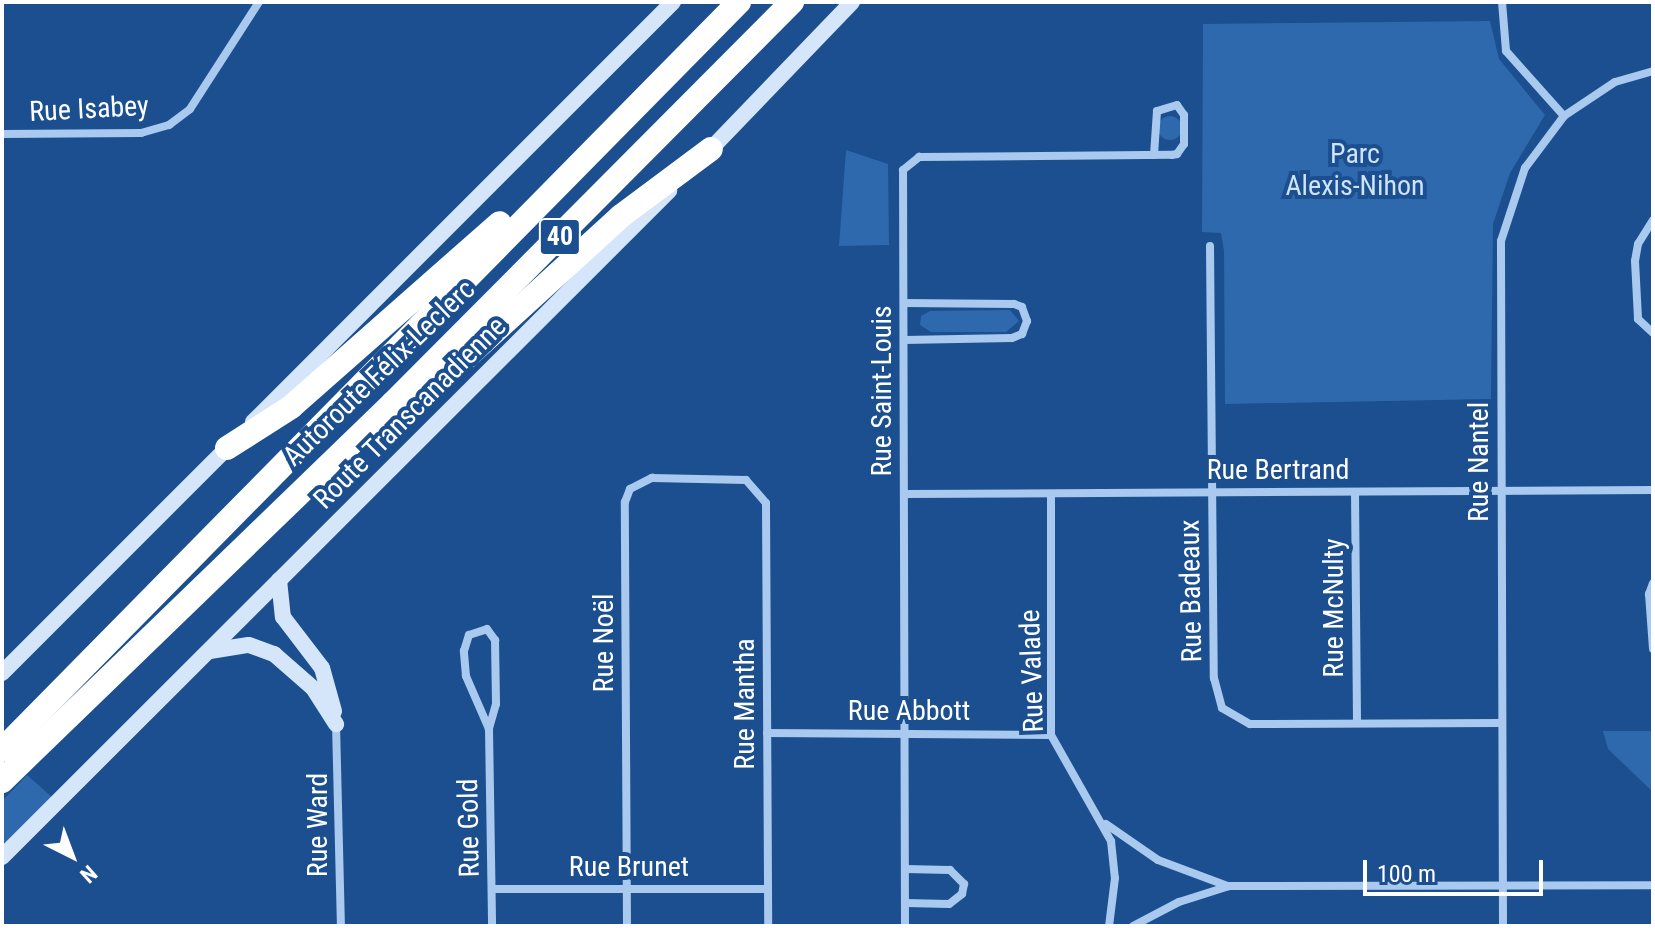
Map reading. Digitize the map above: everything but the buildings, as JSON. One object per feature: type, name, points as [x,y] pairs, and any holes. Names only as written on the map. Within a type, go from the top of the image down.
[{"type":"highway","name":"Autoroute Félix-Leclerc","points":[[2,781],[54,713],[739,2]]},
{"type":"highway","name":"Autoroute Félix-Leclerc","points":[[2,750],[54,713],[260,530],[792,2]]},
{"type":"highway","points":[[227,448],[291,407],[636,106]]},
{"type":"highway","points":[[260,530],[333,477],[490,341],[621,216],[711,149]]},
{"type":"main road","points":[[2,673],[673,2]]},
{"type":"main road","name":"Route Transcanadienne","points":[[2,857],[711,149],[852,2]]},
{"type":"main road","points":[[279,580],[283,617],[325,673],[336,724]]},
{"type":"main road","points":[[208,652],[249,645],[274,654],[313,688],[336,724]]},
{"type":"street","name":"Rue Isabey","points":[[2,134],[141,133],[169,125],[190,109],[259,2]]},
{"type":"street","points":[[1502,2],[1506,51],[1564,116]]},
{"type":"street","name":"Rue Nantel","points":[[1503,926],[1501,241],[1525,168],[1564,116],[1615,82],[1653,71]]},
{"type":"street","name":"Rue Saint-Louis","points":[[905,926],[903,170],[912,158],[1154,155],[1182,150],[1184,115],[1177,105],[1157,111],[1154,155]]},
{"type":"street","points":[[1653,220],[1638,244],[1635,261],[1635,309],[1643,327],[1653,333]]},
{"type":"street","name":"Rue Badeaux","points":[[1210,246],[1215,690],[1227,714],[1250,724],[1357,723]]},
{"type":"street","points":[[904,303],[1014,304],[1022,307],[1027,321],[1022,334],[1012,338],[904,340]]},
{"type":"street","name":"Rue Noël","points":[[627,926],[625,502],[630,489],[652,478],[746,480],[755,485]]},
{"type":"street","name":"Rue Mantha","points":[[755,485],[766,503],[768,926]]},
{"type":"street","name":"Rue Bertrand","points":[[904,494],[1653,490]]},
{"type":"street","name":"Rue McNulty","points":[[1355,492],[1357,723]]},
{"type":"street","name":"Rue Valade","points":[[1051,495],[1051,735],[1103,821],[1115,878],[1109,926]]},
{"type":"street","points":[[1653,583],[1653,649]]},
{"type":"street","name":"Rue Gold","points":[[489,729],[466,676],[464,651],[469,635],[481,630],[493,633],[495,640],[496,704],[489,729],[492,926]]},
{"type":"street","points":[[1357,723],[1502,723]]},
{"type":"street","name":"Rue Ward","points":[[336,724],[341,926]]},
{"type":"street","name":"Rue Abbott","points":[[767,733],[1051,735]]},
{"type":"street","points":[[1103,821],[1158,860],[1229,886]]},
{"type":"street","points":[[905,869],[950,870],[964,884],[962,894],[949,904],[905,903]]},
{"type":"street","points":[[1133,926],[1179,902],[1229,886],[1653,885]]},
{"type":"street","name":"Rue Brunet","points":[[492,889],[767,889]]},
{"type":"green space","name":"Parc Alexis-Nihon","points":[[1490,21],[1499,59],[1545,115],[1510,173],[1493,224],[1491,399],[1225,404],[1224,251],[1221,233],[1202,232],[1203,24]]},
{"type":"green space","points":[[1170,116],[1178,120],[1182,128],[1178,136],[1170,140],[1162,136],[1158,128],[1162,120]]},
{"type":"green space","points":[[846,150],[888,164],[889,245],[839,246]]},
{"type":"green space","points":[[1010,310],[1019,321],[1006,332],[931,332],[920,325],[921,316],[930,311]]},
{"type":"green space","points":[[1603,731],[1653,731],[1653,792],[1608,749]]},
{"type":"green space","points":[[27,775],[52,797],[2,848],[2,801]]}]
